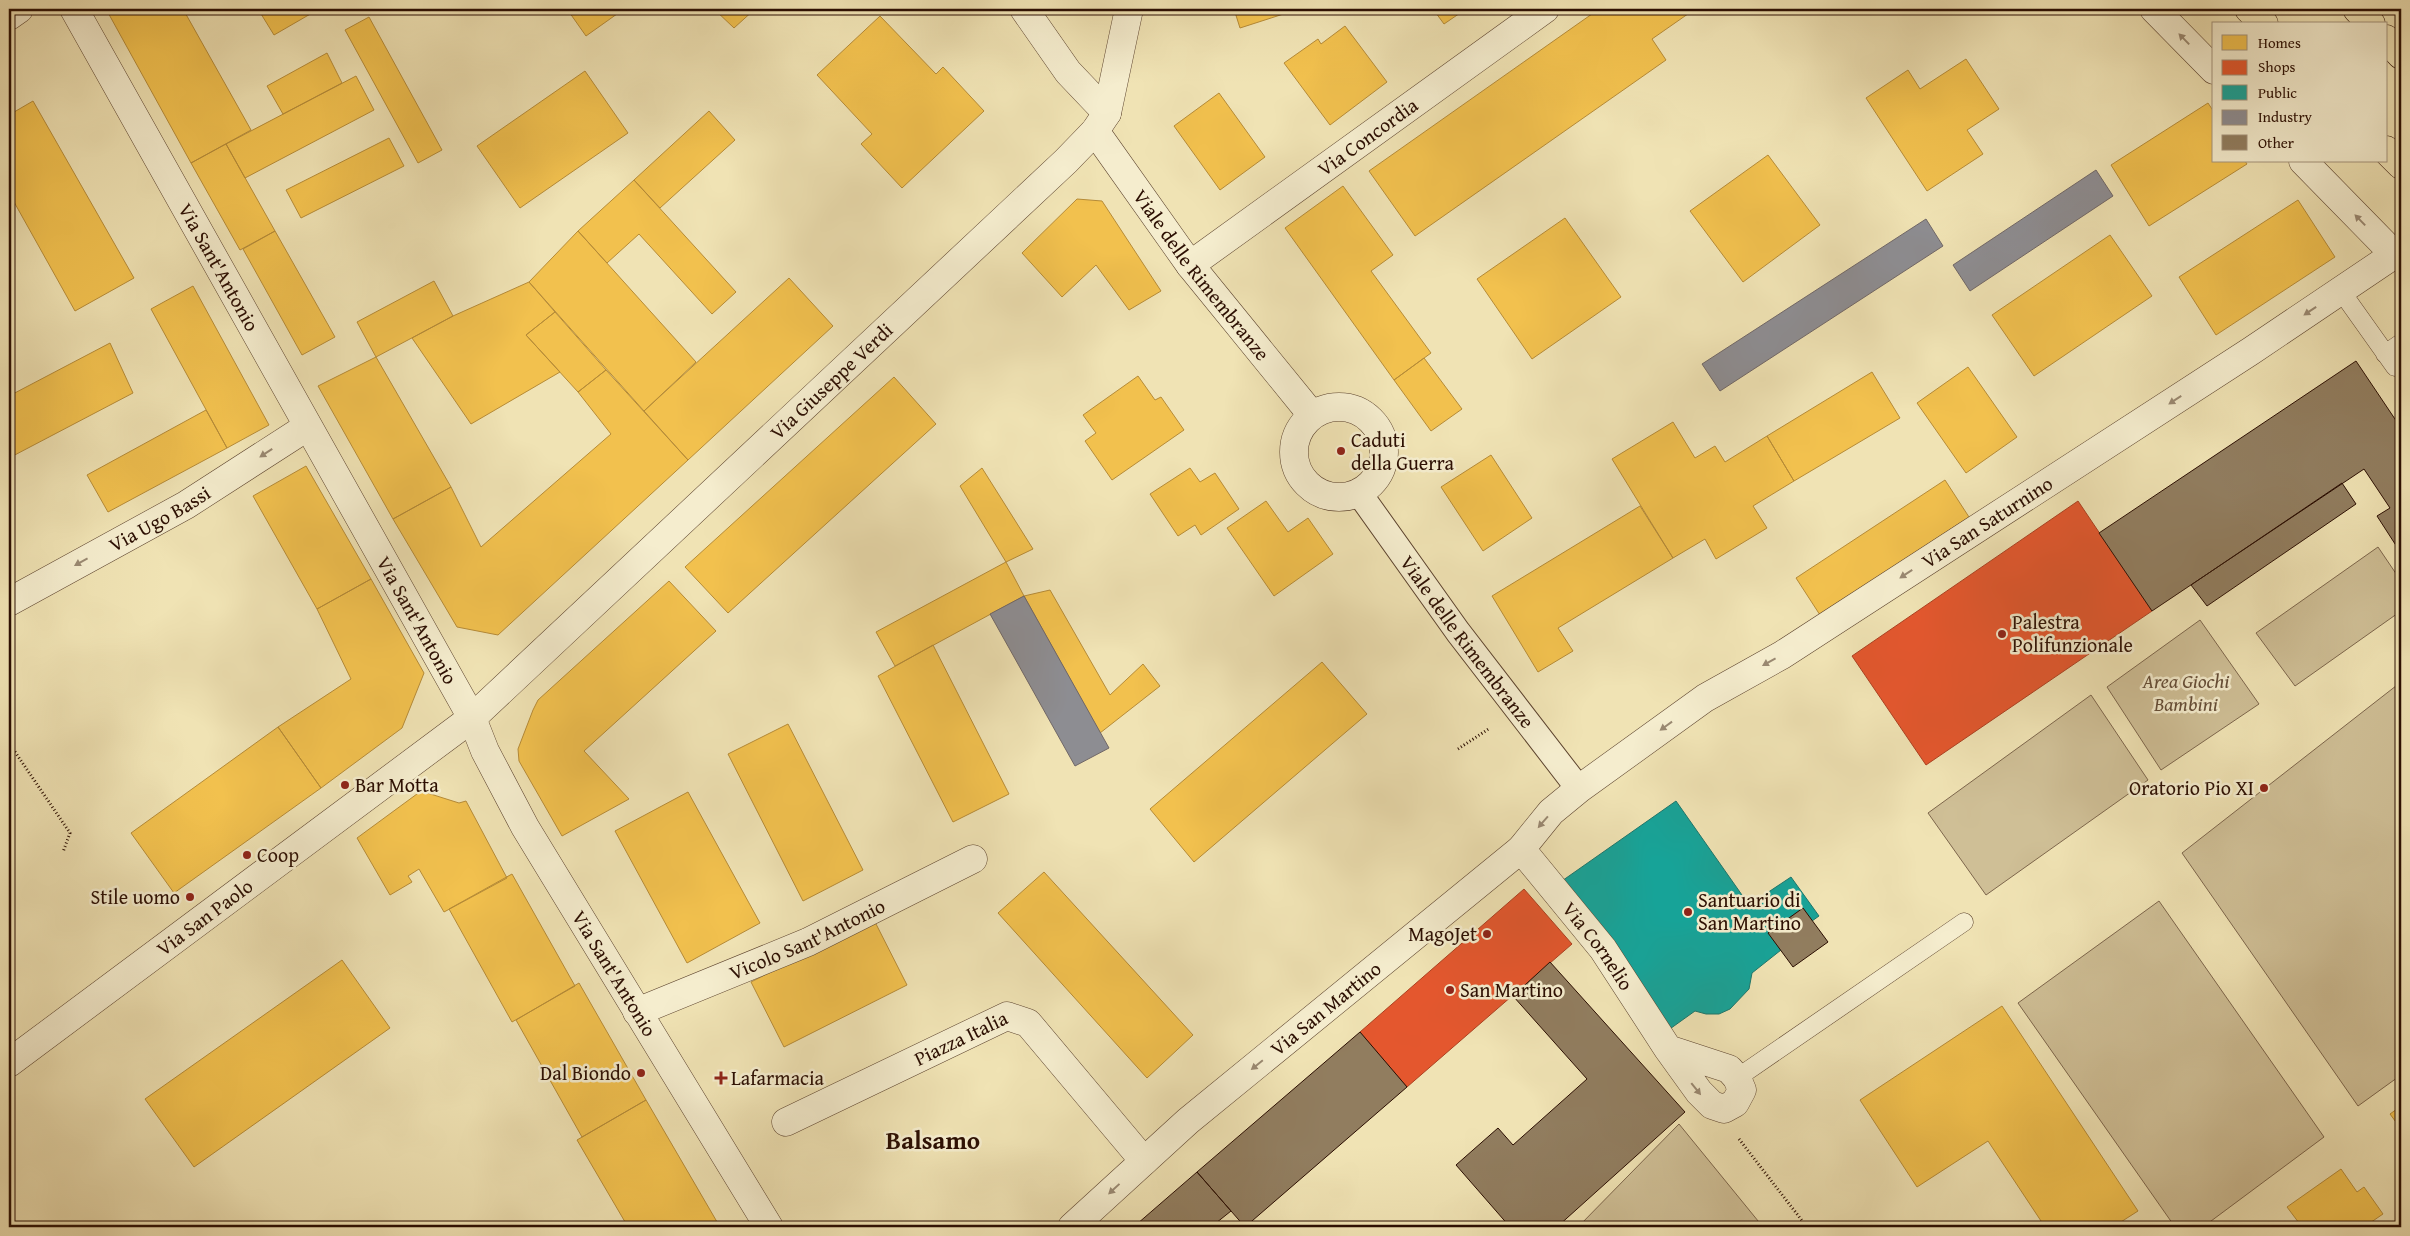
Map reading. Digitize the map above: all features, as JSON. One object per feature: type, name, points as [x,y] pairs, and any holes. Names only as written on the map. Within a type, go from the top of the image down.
[{"type":"highway","points":[[2249,9],[2262,22]]},
{"type":"highway","points":[[2357,9],[2369,22]]},
{"type":"highway","points":[[2388,41],[2401,55]]},
{"type":"highway","points":[[2388,152],[2401,165]]},
{"type":"street","points":[[9,16],[19,9]]},
{"type":"street","name":"Via Sant'Antonio","points":[[74,9],[472,718],[485,751],[525,827],[769,1227]]},
{"type":"street","name":"Viale delle Rimembranze","points":[[1024,9],[1101,122],[1190,265],[1312,416]]},
{"type":"street","points":[[1101,122],[1129,9]]},
{"type":"street","name":"Via Concordia","points":[[1190,265],[1545,9]]},
{"type":"street","points":[[2154,9],[2212,68]]},
{"type":"street","name":"Via Giuseppe Verdi","points":[[472,718],[1052,174],[1101,122]]},
{"type":"street","points":[[2304,162],[2398,252]]},
{"type":"street","name":"Via San Saturnino","points":[[1579,788],[1705,698],[1782,655],[2251,351],[2398,252]]},
{"type":"street","points":[[1340,407],[1355,409],[1368,417],[1378,428],[1383,442],[1384,458],[1380,472],[1372,484],[1359,493],[1345,497],[1330,496],[1316,491],[1305,482],[1297,469],[1294,454],[1296,440],[1302,426],[1312,416],[1325,409],[1340,407]]},
{"type":"street","name":"Via Ugo Bassi","points":[[9,602],[186,505],[307,427]]},
{"type":"street","name":"Viale delle Rimembranze","points":[[1359,493],[1458,632],[1579,788]]},
{"type":"street","name":"Via San Paolo","points":[[9,1063],[472,718]]},
{"type":"street","name":"Via San Martino","points":[[1072,1227],[1188,1121],[1521,849],[1552,812],[1579,788]]},
{"type":"street","name":"Via Cornelio","points":[[1521,849],[1603,949],[1668,1049],[1699,1092],[1712,1105]]},
{"type":"street","name":"Vicolo Sant'Antonio","points":[[637,1012],[808,942],[974,858]]},
{"type":"street","name":"Piazza Italia","points":[[786,1122],[1007,1016],[1028,1024],[1144,1161]]},
{"type":"street","points":[[1668,1049],[1729,1069],[1737,1078],[1742,1090],[1735,1103],[1724,1109],[1712,1105]]},
{"type":"lane","points":[[2340,290],[2390,361],[2401,343]]},
{"type":"lane","points":[[1737,1078],[1964,922]]},
{"type":"path","points":[[9,743],[70,833],[63,852]]},
{"type":"path","points":[[1712,1105],[1807,1227]]},
{"type":"green space","points":[[2378,547],[2401,581],[2401,611],[2295,686],[2256,633]]},
{"type":"green space","name":"Area Giochi Bambini","points":[[2200,620],[2259,704],[2161,770],[2107,687]]},
{"type":"green space","points":[[2401,682],[2401,1075],[2358,1106],[2182,853]]},
{"type":"green space","points":[[2091,695],[2148,780],[1986,895],[1928,813]]},
{"type":"green space","points":[[2159,901],[2324,1137],[2203,1227],[2175,1227],[2018,1003]]},
{"type":"green space","points":[[1679,1124],[1763,1227],[1578,1227]]},
{"type":"building: Homes","points":[[106,9],[183,9],[251,130],[191,163]]},
{"type":"building: Homes","points":[[258,9],[319,9],[274,35]]},
{"type":"building: Homes","points":[[567,9],[624,9],[586,36]]},
{"type":"building: Homes","points":[[714,9],[755,9],[734,28]]},
{"type":"building: Homes","points":[[1052,9],[1078,9],[1078,11]]},
{"type":"building: Homes","points":[[1234,9],[1299,9],[1240,28]]},
{"type":"building: Homes","points":[[1433,9],[1466,9],[1444,24]]},
{"type":"building: Homes","points":[[1599,9],[1695,9],[1652,39],[1666,60],[1415,236],[1369,171]]},
{"type":"building: Homes","points":[[880,16],[936,74],[943,67],[984,111],[902,188],[861,144],[872,134],[817,75]]},
{"type":"building: Homes","points":[[369,17],[442,150],[418,163],[345,30]]},
{"type":"building: Homes","points":[[1345,26],[1387,82],[1330,125],[1284,63],[1318,39],[1321,44]]},
{"type":"building: Homes","points":[[327,53],[342,83],[283,114],[267,86]]},
{"type":"building: Homes","points":[[1966,59],[1999,109],[1967,130],[1983,154],[1927,191],[1866,98],[1908,70],[1920,89]]},
{"type":"building: Homes","points":[[585,71],[628,133],[520,208],[477,146]]},
{"type":"building: Homes","points":[[356,76],[374,110],[245,178],[226,144]]},
{"type":"building: Homes","points":[[1219,93],[1265,157],[1220,190],[1174,126]]},
{"type":"building: Homes","points":[[33,101],[134,278],[75,311],[9,193],[9,115]]},
{"type":"building: Homes","points":[[2208,103],[2212,109],[2212,162],[2246,162],[2247,164],[2149,226],[2111,165]]},
{"type":"building: Homes","points":[[709,111],[735,140],[660,208],[634,180]]},
{"type":"building: Homes","points":[[389,138],[404,166],[301,218],[286,190]]},
{"type":"building: Homes","points":[[226,144],[275,231],[240,250],[191,163]]},
{"type":"building: Homes","points":[[1768,155],[1820,225],[1743,282],[1690,211]]},
{"type":"building: Homes","points":[[634,180],[736,292],[712,314],[639,234],[607,263],[578,231]]},
{"type":"building: Homes","points":[[1343,186],[1393,255],[1371,271],[1431,353],[1394,380],[1285,228]]},
{"type":"building: Homes","points":[[1077,199],[1102,201],[1161,291],[1129,310],[1096,265],[1062,297],[1022,253]]},
{"type":"building: Homes","points":[[2298,200],[2335,257],[2216,335],[2179,277]]},
{"type":"building: Homes","points":[[1565,218],[1621,297],[1532,359],[1477,279]]},
{"type":"building: Homes","points":[[275,231],[335,337],[302,355],[243,249]]},
{"type":"building: Homes","points":[[578,231],[696,362],[644,411],[529,282]]},
{"type":"building: Homes","points":[[2110,235],[2152,296],[2034,376],[1992,315]]},
{"type":"building: Homes","points":[[789,278],[833,326],[688,460],[644,411]]},
{"type":"building: Homes","points":[[434,281],[453,316],[376,357],[357,322]]},
{"type":"building: Homes","points":[[529,282],[555,312],[526,335],[560,372],[471,424],[412,338],[453,316]]},
{"type":"building: Homes","points":[[193,286],[269,425],[227,448],[151,309]]},
{"type":"building: Homes","points":[[555,312],[606,370],[578,392],[526,335]]},
{"type":"building: Homes","points":[[110,343],[133,393],[9,458],[9,396]]},
{"type":"building: Homes","points":[[376,357],[451,487],[393,519],[318,386]]},
{"type":"building: Homes","points":[[1424,358],[1462,409],[1431,431],[1394,380]]},
{"type":"building: Homes","points":[[1968,367],[2017,437],[1966,473],[1917,403]]},
{"type":"building: Homes","points":[[606,370],[688,460],[498,635],[457,627],[393,519],[451,487],[481,547],[611,434],[578,392]]},
{"type":"building: Homes","points":[[1872,372],[1900,418],[1794,481],[1767,436]]},
{"type":"building: Homes","points":[[1138,376],[1155,400],[1161,397],[1184,430],[1112,480],[1085,441],[1096,433],[1083,415]]},
{"type":"building: Homes","points":[[894,377],[936,424],[728,613],[685,567]]},
{"type":"building: Homes","points":[[206,410],[227,448],[108,512],[87,475]]},
{"type":"building: Homes","points":[[1673,422],[1695,458],[1715,446],[1725,462],[1767,436],[1794,481],[1753,506],[1767,528],[1716,559],[1705,539],[1673,558],[1612,459]]},
{"type":"building: Homes","points":[[1491,455],[1532,518],[1483,551],[1441,487]]},
{"type":"building: Homes","points":[[306,466],[371,579],[317,609],[253,496]]},
{"type":"building: Homes","points":[[982,468],[1033,549],[1006,562],[960,486]]},
{"type":"building: Homes","points":[[1190,468],[1200,482],[1215,473],[1239,509],[1201,535],[1195,525],[1178,536],[1150,494]]},
{"type":"building: Homes","points":[[1945,480],[1969,517],[1820,615],[1796,578]]},
{"type":"building: Homes","points":[[1266,501],[1288,532],[1308,518],[1333,554],[1274,596],[1227,528]]},
{"type":"building: Homes","points":[[1640,506],[1673,558],[1558,628],[1573,651],[1538,672],[1492,596]]},
{"type":"building: Homes","points":[[1006,562],[1024,596],[895,666],[876,632]]},
{"type":"building: Homes","points":[[371,579],[424,673],[402,728],[321,788],[278,727],[351,679],[317,609]]},
{"type":"building: Homes","points":[[669,581],[716,631],[584,751],[629,799],[562,836],[519,761],[518,749],[533,710],[538,700]]},
{"type":"building: Homes","points":[[1050,590],[1110,695],[1143,664],[1160,686],[1100,733],[1024,596]]},
{"type":"building: Homes","points":[[933,645],[1009,794],[953,822],[878,676]]},
{"type":"building: Homes","points":[[1322,662],[1367,714],[1194,862],[1150,809]]},
{"type":"building: Homes","points":[[788,724],[863,870],[803,901],[728,754]]},
{"type":"building: Homes","points":[[278,727],[321,788],[174,893],[131,833]]},
{"type":"building: Homes","points":[[421,791],[459,803],[466,801],[507,878],[444,912],[419,869],[408,876],[412,882],[390,895],[357,838]]},
{"type":"building: Homes","points":[[688,792],[760,923],[687,963],[615,831]]},
{"type":"building: Homes","points":[[1044,872],[1193,1035],[1147,1078],[998,913]]},
{"type":"building: Homes","points":[[512,874],[575,986],[512,1022],[449,909]]},
{"type":"building: Homes","points":[[874,920],[907,985],[784,1047],[751,982]]},
{"type":"building: Homes","points":[[342,960],[390,1028],[194,1167],[145,1099]]},
{"type":"building: Homes","points":[[579,983],[646,1100],[582,1137],[516,1020]]},
{"type":"building: Homes","points":[[2002,1006],[2138,1211],[2113,1227],[2045,1227],[1988,1141],[1917,1187],[1860,1100]]},
{"type":"building: Homes","points":[[646,1100],[720,1227],[628,1227],[577,1140]]},
{"type":"building: Homes","points":[[2401,1106],[2401,1129],[2390,1114]]},
{"type":"building: Homes","points":[[2341,1169],[2357,1192],[2364,1187],[2383,1214],[2364,1227],[2302,1227],[2287,1207]]},
{"type":"building: Shops","name":"Palestra Polifunzionale","points":[[2078,501],[2152,611],[1926,765],[1852,656]]},
{"type":"building: Shops","points":[[1524,889],[1572,944],[1407,1087],[1360,1032]]},
{"type":"building: Public","name":"Santuario di San Martino","points":[[1676,801],[1749,905],[1791,877],[1819,916],[1812,921],[1803,908],[1768,933],[1781,950],[1752,973],[1749,989],[1730,1009],[1719,1014],[1706,1014],[1695,1011],[1667,1031],[1559,883]]},
{"type":"building: Industry","points":[[2096,170],[2113,196],[1970,291],[1953,265]]},
{"type":"building: Industry","points":[[1926,219],[1943,246],[1720,391],[1702,364]]},
{"type":"building: Industry","points":[[1024,596],[1109,748],[1075,766],[990,614]]},
{"type":"building: Other","points":[[2356,361],[2401,428],[2401,544],[2397,547],[2377,516],[2390,508],[2364,469],[2152,611],[2099,533]]},
{"type":"building: Other","points":[[2342,483],[2356,504],[2207,606],[2191,585]]},
{"type":"building: Other","points":[[1803,908],[1828,942],[1793,967],[1768,933]]},
{"type":"building: Other","points":[[1550,962],[1685,1112],[1557,1227],[1510,1227],[1456,1165],[1498,1128],[1513,1145],[1587,1079],[1513,996]]},
{"type":"building: Other","points":[[1360,1032],[1407,1087],[1245,1227],[1197,1172]]},
{"type":"building: Other","points":[[1197,1172],[1231,1211],[1211,1227],[1139,1227],[1137,1224]]},
{"type":"place","name":"Caduti della Guerra","points":[[1341,451]]},
{"type":"place","name":"Palestra Polifunzionale","points":[[2002,634]]},
{"type":"place","name":"Bar Motta","points":[[345,785]]},
{"type":"place","name":"Oratorio Pio XI","points":[[2264,788]]},
{"type":"place","name":"Coop","points":[[247,855]]},
{"type":"place","name":"Stile uomo","points":[[190,897]]},
{"type":"place","name":"Santuario di San Martino","points":[[1688,912]]},
{"type":"place","name":"MagoJet","points":[[1487,934]]},
{"type":"place","name":"San Martino","points":[[1450,990]]},
{"type":"place","name":"Dal Biondo","points":[[641,1073]]},
{"type":"place","name":"Lafarmacia","points":[[721,1078]]},
{"type":"district","name":"Balsamo","points":[[933,1140]]}]
